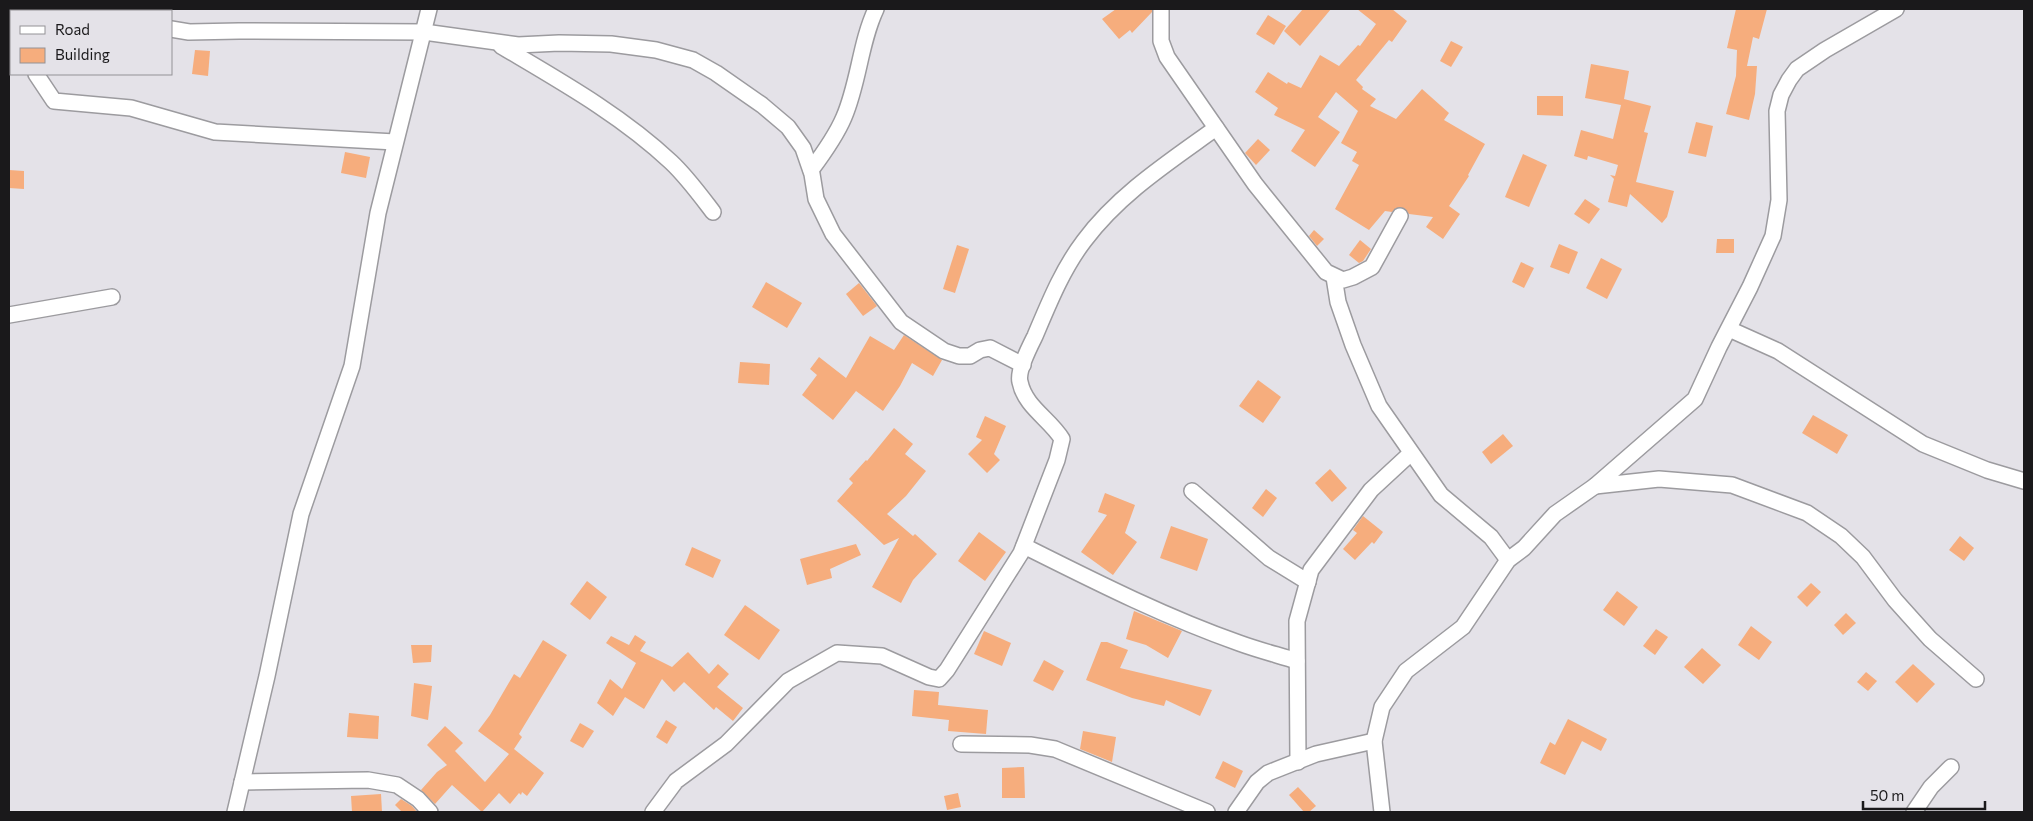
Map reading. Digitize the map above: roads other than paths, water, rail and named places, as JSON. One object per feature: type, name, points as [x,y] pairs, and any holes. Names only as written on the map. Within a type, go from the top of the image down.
[{"type":"street","points":[[235,812],[269,666],[301,514],[352,366],[378,213],[429,9]]},
{"type":"street","points":[[811,170],[826,150],[844,117],[868,28],[876,9]]},
{"type":"street","points":[[1161,9],[1161,41],[1167,57],[1255,184],[1326,272],[1343,280],[1372,267],[1400,216]]},
{"type":"street","points":[[1382,812],[1374,741],[1382,707],[1406,671],[1462,627],[1508,560],[1524,548],[1555,514],[1595,486],[1695,399],[1718,347],[1729,329],[1773,236],[1779,200],[1777,111],[1781,95],[1788,80],[1797,69],[1825,50],[1896,9]]},
{"type":"street","points":[[172,29],[189,32],[239,30],[424,32],[518,45],[559,43],[611,44],[656,50],[693,60],[716,73],[788,126],[803,148],[811,170],[816,199],[833,234],[902,322],[944,351],[959,356],[970,356],[980,350],[990,348],[1022,365]]},
{"type":"street","points":[[495,42],[588,98],[651,144],[672,163],[713,212]]},
{"type":"street","points":[[37,75],[54,100],[131,108],[215,132],[395,142]]},
{"type":"street","points":[[653,812],[676,781],[726,744],[788,682],[837,653],[882,656],[929,677],[939,679],[947,670],[1021,554],[1057,460],[1062,439],[1056,428],[1031,406],[1019,381],[1022,365],[1054,291],[1083,242],[1110,211],[1137,185],[1216,128]]},
{"type":"street","points":[[1334,277],[1338,302],[1353,345],[1379,406],[1441,495],[1491,537],[1508,560]]},
{"type":"street","points":[[9,314],[112,297]]},
{"type":"street","points":[[1729,329],[1778,351],[1923,444],[1987,470],[2023,477]]},
{"type":"street","points":[[1298,762],[1297,621],[1311,570],[1370,490],[1411,453]]},
{"type":"street","points":[[1595,486],[1658,479],[1732,484],[1807,513],[1841,536],[1863,557],[1895,600],[1930,639],[1976,679]]},
{"type":"street","points":[[1192,490],[1269,558],[1308,582]]},
{"type":"street","points":[[1024,546],[1167,614],[1240,644],[1298,661]]},
{"type":"street","points":[[1236,812],[1257,782],[1268,773],[1316,754],[1374,741]]},
{"type":"street","points":[[961,744],[1030,745],[1055,749],[1207,812]]},
{"type":"street","points":[[1914,812],[1931,788],[1951,767]]},
{"type":"street","points":[[242,782],[368,780],[397,785],[418,799],[430,812]]}]
